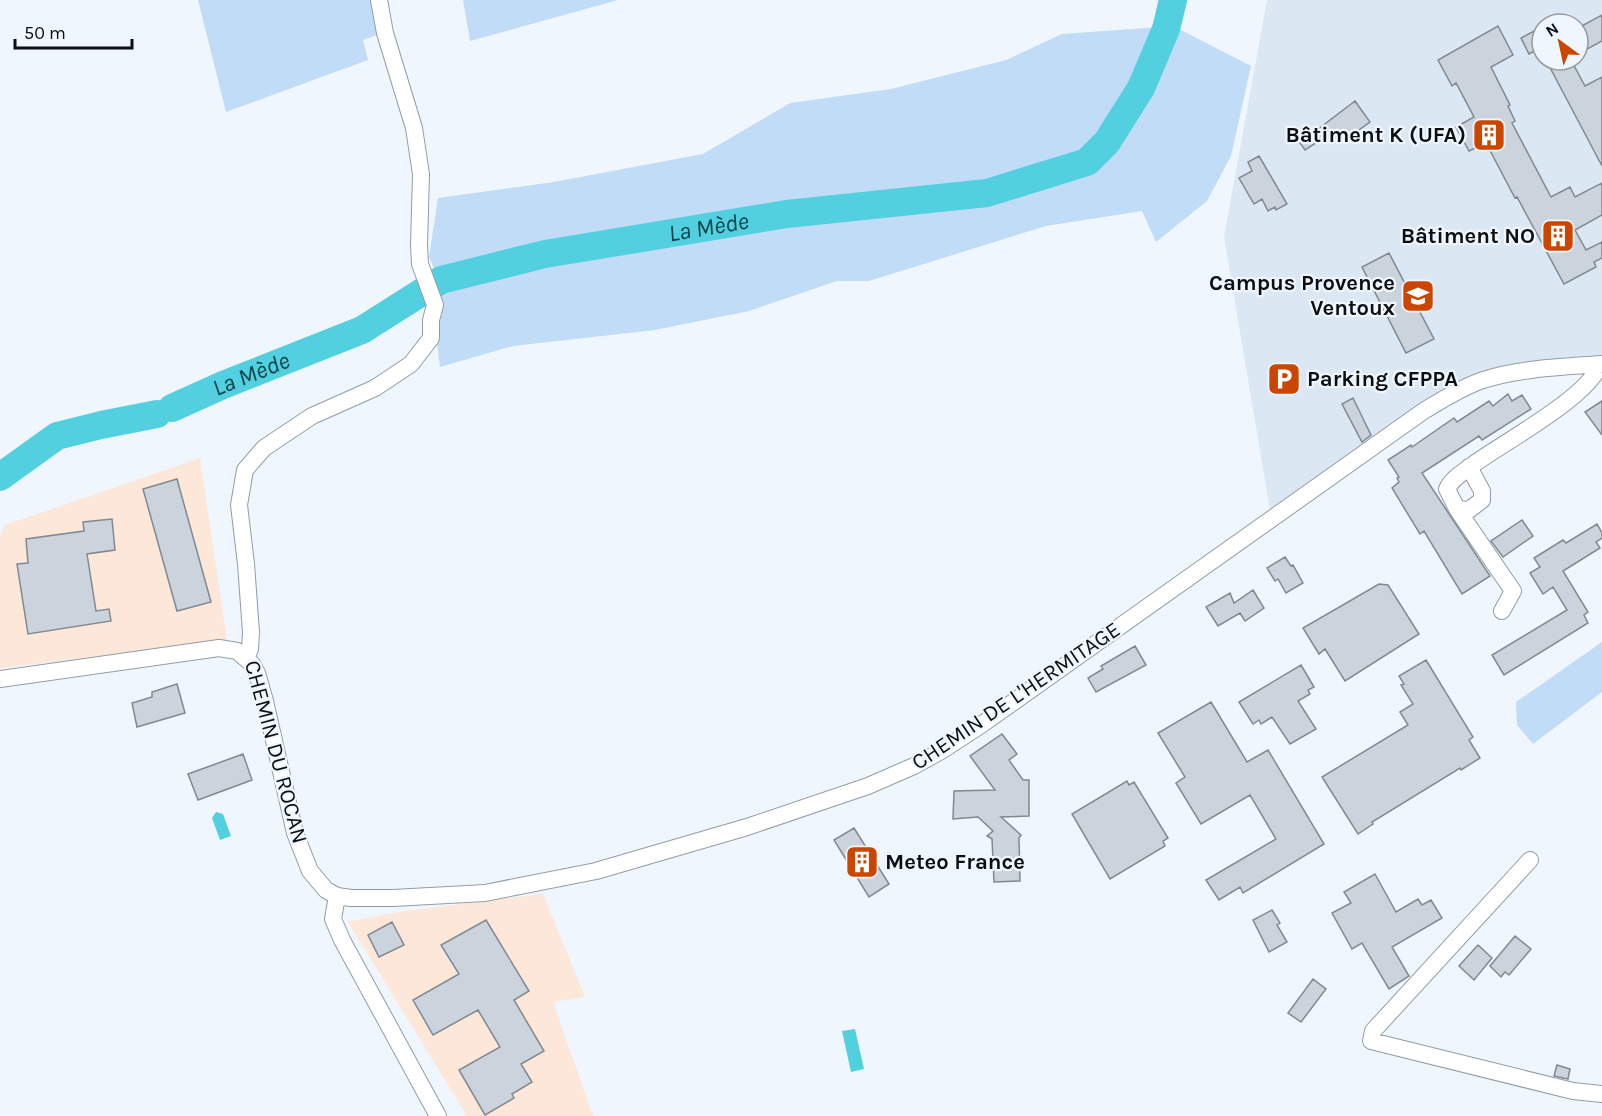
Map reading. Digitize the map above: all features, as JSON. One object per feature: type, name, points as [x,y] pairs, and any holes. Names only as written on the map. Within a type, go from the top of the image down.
[{"type":"street","name":"CHEMIN DU ROCAN","points":[[337,896],[326,890],[310,871],[295,833],[265,700],[256,673],[246,658],[250,649],[251,632],[239,505],[245,470],[264,448],[312,416],[375,388],[411,364],[430,338],[435,305],[420,264],[420,163],[414,128],[385,33],[379,0]]},
{"type":"street","points":[[1502,611],[1513,591],[1457,509],[1447,489],[1450,482],[1470,467],[1578,392],[1601,364]]},
{"type":"street","name":"CHEMIN DE L'HERMITAGE","points":[[337,896],[368,899],[485,893],[596,870],[747,827],[868,786],[932,756],[981,725],[1452,393],[1507,374],[1543,368],[1601,364]]},
{"type":"street","points":[[1457,509],[1469,510],[1482,500],[1482,491],[1470,467]]},
{"type":"street","points":[[0,679],[219,648],[237,651],[246,658]]},
{"type":"street","points":[[1530,860],[1373,1032],[1371,1041],[1574,1091],[1602,1094]]},
{"type":"street","points":[[337,896],[333,919],[342,940],[438,1116]]},
{"type":"shaded area","points":[[198,0],[372,0],[380,34],[363,40],[368,60],[226,112]]},
{"type":"shaded area","points":[[463,0],[618,0],[470,41]]},
{"type":"shaded area","name":"Campus Provence Ventoux","points":[[1267,0],[1602,0],[1602,355],[1504,368],[1469,378],[1439,391],[1270,510],[1224,237]]},
{"type":"shaded area","points":[[1160,27],[1135,89],[1103,137],[1085,156],[987,187],[781,208],[541,248],[436,273],[429,257],[438,198],[554,182],[703,154],[790,103],[891,89],[1006,60],[1062,34]]},
{"type":"shaded area","points":[[1175,27],[1251,66],[1231,156],[1207,201],[1156,242],[1142,211],[1046,226],[869,281],[837,281],[749,311],[655,330],[513,346],[440,367],[437,344],[443,301],[439,290],[449,283],[556,257],[793,219],[992,198],[1092,167],[1117,142],[1150,87]]},
{"type":"shaded area","points":[[200,458],[227,641],[0,668],[0,536],[5,525]]},
{"type":"shaded area","points":[[1602,642],[1602,692],[1533,744],[1517,725],[1516,702]]},
{"type":"shaded area","points":[[543,894],[585,997],[553,1002],[593,1116],[467,1116],[348,922],[404,911]]},
{"type":"water","points":[[216,812],[223,814],[231,836],[220,840],[212,818]]},
{"type":"water","points":[[855,1029],[864,1069],[851,1072],[842,1031]]},
{"type":"building","points":[[1602,15],[1602,41],[1590,48],[1590,22]]},
{"type":"building","points":[[1498,26],[1513,55],[1491,67],[1510,105],[1508,106],[1515,121],[1512,123],[1551,197],[1570,187],[1575,197],[1602,183],[1602,215],[1575,230],[1586,250],[1602,242],[1602,258],[1594,262],[1596,267],[1564,284],[1486,143],[1469,151],[1456,127],[1474,117],[1456,83],[1452,86],[1438,60]]},
{"type":"building","points":[[1530,33],[1530,53],[1529,54],[1521,38]]},
{"type":"building","points":[[1552,72],[1577,72],[1585,86],[1602,77],[1602,166]]},
{"type":"building","points":[[1355,101],[1370,122],[1345,140],[1340,134],[1331,140],[1328,135],[1305,150],[1300,143]]},
{"type":"building","points":[[1259,156],[1287,204],[1276,210],[1275,207],[1268,211],[1262,199],[1254,204],[1239,178],[1252,171],[1248,162]]},
{"type":"building","points":[[1389,253],[1434,339],[1406,353],[1362,267]]},
{"type":"building","points":[[1508,394],[1512,401],[1522,395],[1531,409],[1482,440],[1479,436],[1422,473],[1490,576],[1462,594],[1424,531],[1420,534],[1392,488],[1399,482],[1397,478],[1399,477],[1388,460],[1411,445],[1412,447],[1454,418],[1457,422],[1489,401],[1493,406]]},
{"type":"building","points":[[1353,398],[1371,435],[1362,442],[1342,404]]},
{"type":"building","points":[[1602,401],[1602,435],[1585,412]]},
{"type":"building","points":[[177,479],[211,602],[177,611],[143,489]]},
{"type":"building","points":[[112,519],[115,550],[87,554],[96,611],[109,609],[111,621],[28,634],[17,564],[28,563],[26,539],[84,531],[83,522]]},
{"type":"building","points":[[1522,520],[1533,536],[1503,557],[1491,541]]},
{"type":"building","points":[[1597,524],[1602,533],[1602,538],[1596,542],[1600,548],[1563,571],[1588,612],[1584,615],[1588,623],[1504,675],[1492,655],[1567,610],[1553,587],[1543,594],[1530,573],[1540,567],[1534,558],[1563,540],[1566,543]]},
{"type":"building","points":[[1285,557],[1291,566],[1293,565],[1303,583],[1286,593],[1278,579],[1275,581],[1267,568]]},
{"type":"building","points":[[1379,584],[1388,585],[1419,634],[1345,681],[1325,649],[1319,654],[1303,628]]},
{"type":"building","points":[[1253,590],[1264,608],[1245,621],[1240,613],[1218,626],[1206,607],[1230,593],[1234,603]]},
{"type":"building","points":[[1135,646],[1146,665],[1096,692],[1088,678],[1103,669],[1101,666]]},
{"type":"building","points":[[1426,660],[1473,737],[1469,740],[1480,758],[1372,822],[1373,824],[1358,834],[1322,777],[1408,725],[1400,712],[1413,704],[1401,685],[1404,684],[1399,676]]},
{"type":"building","points":[[1301,665],[1314,687],[1308,690],[1310,694],[1298,701],[1316,729],[1290,744],[1272,717],[1261,724],[1259,720],[1253,724],[1239,702]]},
{"type":"building","points":[[177,684],[185,713],[137,727],[132,703],[152,697],[152,692]]},
{"type":"building","points":[[1211,702],[1247,762],[1268,750],[1324,844],[1243,893],[1240,887],[1219,900],[1206,880],[1276,839],[1250,795],[1201,824],[1176,783],[1185,777],[1158,733]]},
{"type":"building","points":[[1002,734],[1017,754],[1009,760],[1023,780],[1029,780],[1029,816],[1001,817],[1021,835],[1019,838],[1020,881],[994,882],[992,839],[987,836],[993,831],[978,817],[953,819],[954,791],[995,790],[970,756]]},
{"type":"building","points":[[243,754],[252,780],[198,800],[188,774]]},
{"type":"building","points":[[1127,781],[1129,785],[1134,782],[1168,838],[1163,841],[1165,846],[1110,879],[1072,814]]},
{"type":"building","name":"Meteo France","points":[[854,828],[889,884],[869,897],[834,840]]},
{"type":"building","points":[[1375,874],[1396,912],[1418,899],[1422,905],[1431,900],[1442,918],[1392,947],[1409,976],[1389,989],[1362,943],[1352,949],[1332,913],[1351,903],[1344,892]]},
{"type":"building","points":[[1272,910],[1280,923],[1277,925],[1287,942],[1269,952],[1253,920]]},
{"type":"building","points":[[486,920],[529,991],[514,1000],[544,1051],[521,1064],[532,1082],[512,1094],[514,1098],[485,1115],[459,1070],[500,1047],[478,1010],[433,1035],[413,1000],[459,974],[441,945]]},
{"type":"building","points":[[392,922],[404,945],[379,957],[368,935]]},
{"type":"building","points":[[1515,936],[1531,949],[1509,975],[1505,972],[1501,977],[1490,966]]},
{"type":"building","points":[[1478,945],[1492,958],[1474,980],[1459,966]]},
{"type":"building","points":[[1313,979],[1326,989],[1301,1022],[1288,1013]]},
{"type":"building","points":[[1557,1065],[1570,1069],[1568,1079],[1554,1076]]},
{"type":"waterway","name":"La Mède","points":[[172,408],[223,385],[362,330],[441,280],[545,254],[787,214],[987,193],[1087,162],[1107,142],[1141,88],[1166,29],[1173,0]]},
{"type":"waterway","name":"La Mède","points":[[0,477],[57,436],[157,414]]},
{"type":"place","name":"Bâtiment K (UFA)","points":[[1489,135]]},
{"type":"place","name":"Bâtiment NO","points":[[1558,236]]},
{"type":"place","name":"Campus Provence Ventoux","points":[[1418,296]]},
{"type":"place","name":"Parking CFPPA","points":[[1284,379]]},
{"type":"place","name":"Meteo France","points":[[862,862]]}]
